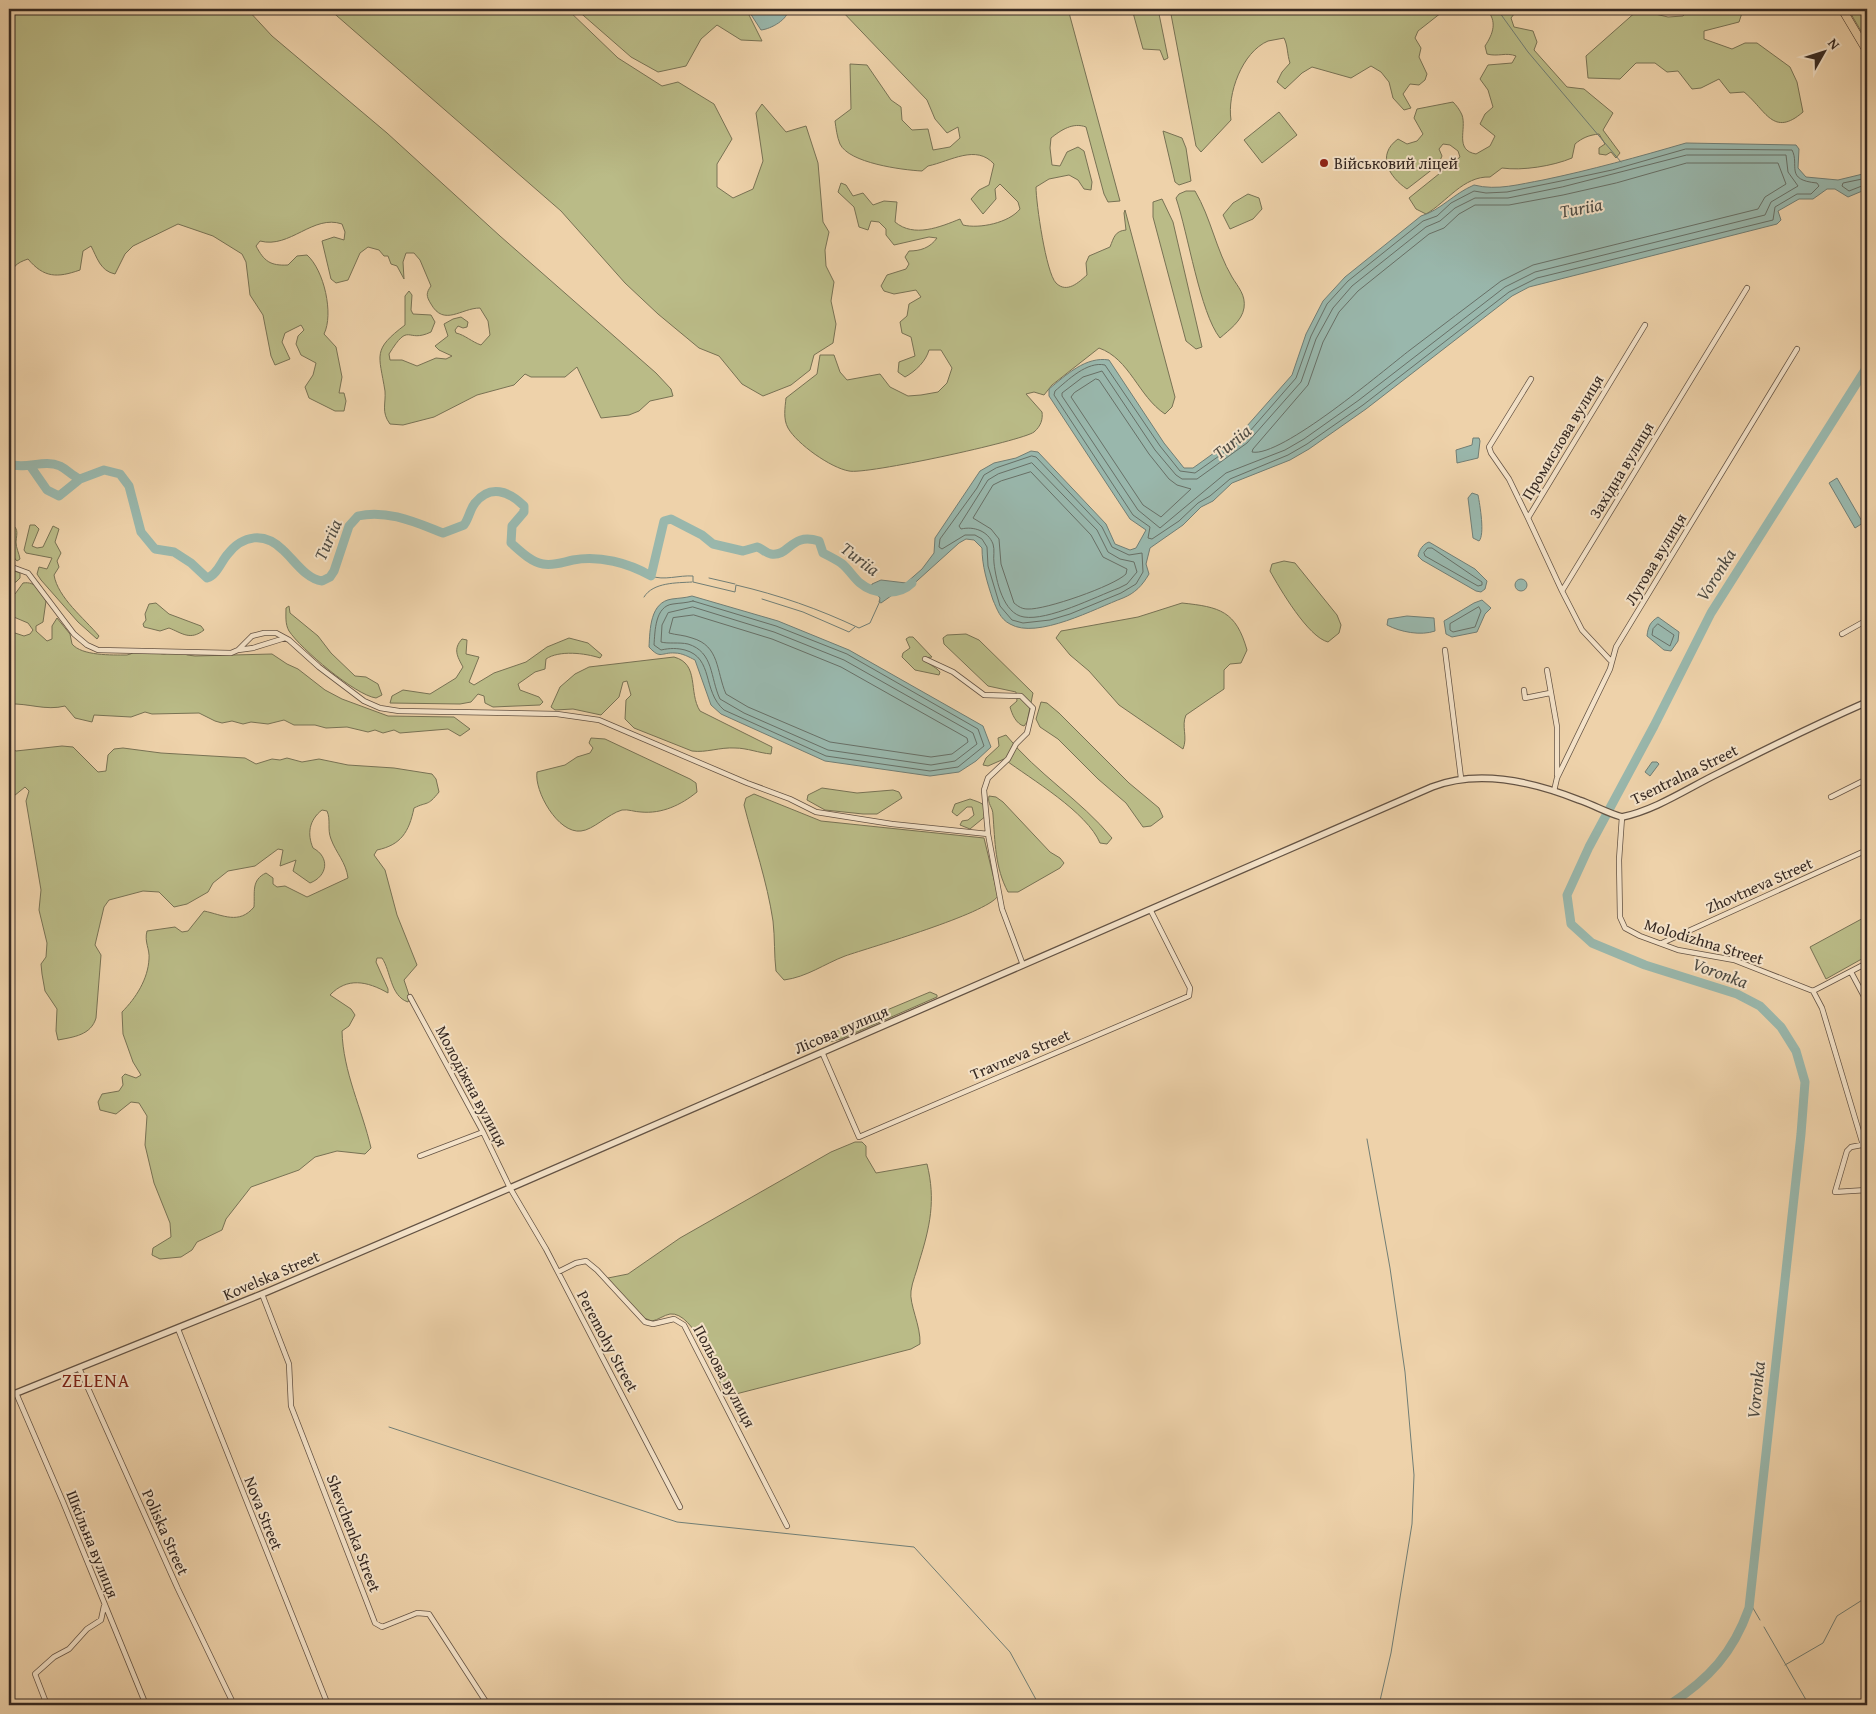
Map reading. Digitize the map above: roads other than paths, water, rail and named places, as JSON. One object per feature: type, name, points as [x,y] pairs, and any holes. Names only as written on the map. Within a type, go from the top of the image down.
[{"type":"highway","points":[[1842,9],[1867,51]]},
{"type":"street","name":"Західна вулиця","points":[[1562,591],[1746,288]]},
{"type":"street","name":"Промислова вулиця","points":[[1562,591],[1528,518],[1645,325]]},
{"type":"street","name":"Лугова вулиця","points":[[1554,790],[1556,778],[1610,669],[1610,660],[1616,647],[1797,349]]},
{"type":"street","points":[[1528,518],[1509,479],[1491,453],[1490,447],[1531,379]]},
{"type":"street","points":[[9,566],[28,573],[74,634],[87,646],[98,650],[231,653],[285,638]]},
{"type":"street","points":[[1562,591],[1582,630],[1610,660]]},
{"type":"street","points":[[1842,634],[1867,620]]},
{"type":"street","points":[[238,650],[257,634],[276,633],[285,638],[344,687],[364,701],[380,708],[399,711],[563,714],[599,720],[790,799],[816,812],[874,822],[988,834]]},
{"type":"street","points":[[1445,650],[1461,778]]},
{"type":"street","points":[[926,658],[953,672],[984,695],[1021,696],[1033,708],[1027,733],[1016,744],[1008,759],[986,783],[984,790],[988,834],[1002,909],[1023,965]]},
{"type":"street","points":[[1547,670],[1557,728],[1556,778]]},
{"type":"street","points":[[1524,690],[1525,698],[1550,692]]},
{"type":"street","name":"Tsentralna Street","points":[[1151,911],[1419,792],[1461,778],[1486,778],[1554,790],[1613,815],[1622,817],[1633,815],[1809,728],[1867,702]]},
{"type":"street","points":[[1831,797],[1867,779]]},
{"type":"street","name":"Molodizhna Street","points":[[1622,817],[1619,860],[1622,922],[1625,928],[1635,934],[1693,954],[1734,960],[1813,991]]},
{"type":"street","name":"Zhovtneva Street","points":[[1662,943],[1867,850]]},
{"type":"street","name":"Лісова вулиця","points":[[542,1174],[1151,911]]},
{"type":"street","name":"Travneva Street","points":[[822,1052],[859,1137],[1189,996],[1190,988],[1151,911]]},
{"type":"street","points":[[1867,963],[1813,991],[1822,1008],[1865,1145],[1851,1147],[1847,1151],[1835,1192],[1867,1190]]},
{"type":"street","points":[[1851,972],[1867,1002]]},
{"type":"street","name":"Молодіжна вулиця","points":[[410,997],[483,1132],[510,1188]]},
{"type":"street","points":[[420,1156],[483,1132]]},
{"type":"street","name":"Kovelska Street","points":[[9,1396],[178,1329],[542,1174]]},
{"type":"street","name":"Peremohy Street","points":[[510,1188],[558,1272],[680,1506]]},
{"type":"street","name":"Польова вулиця","points":[[558,1272],[576,1262],[586,1261],[597,1270],[645,1322],[656,1323],[674,1319],[684,1325],[787,1526]]},
{"type":"street","name":"Shevchenka Street","points":[[262,1294],[289,1364],[291,1406],[376,1623],[382,1627],[417,1613],[429,1614],[488,1705]]},
{"type":"street","name":"Nova Street","points":[[178,1329],[328,1705]]},
{"type":"street","name":"Poliska Street","points":[[79,1368],[178,1589],[234,1705]]},
{"type":"street","name":"Шкільна вулиця","points":[[16,1393],[146,1705]]},
{"type":"street","points":[[47,1705],[35,1674],[54,1657],[70,1649],[87,1629],[101,1620],[104,1605]]},
{"type":"water","points":[[750,9],[788,9],[788,13],[779,23],[761,30],[750,13]]},
{"type":"water","points":[[1686,143],[1796,145],[1799,149],[1798,168],[1806,177],[1838,180],[1867,173],[1867,189],[1848,197],[1835,189],[1827,189],[1813,199],[1799,199],[1778,211],[1781,220],[1777,224],[1529,287],[1512,296],[1366,409],[1309,449],[1290,460],[1232,483],[1213,501],[1201,507],[1183,525],[1150,548],[1146,564],[1149,574],[1138,589],[1123,598],[1066,621],[1050,625],[1022,628],[1010,624],[1001,617],[993,600],[984,568],[982,548],[974,540],[966,539],[959,543],[908,589],[898,591],[881,603],[879,602],[880,598],[871,587],[872,584],[881,580],[906,583],[922,569],[934,553],[935,538],[980,471],[994,463],[1016,458],[1031,451],[1038,452],[1106,524],[1115,544],[1130,550],[1136,548],[1146,530],[1130,519],[1049,396],[1049,389],[1084,364],[1092,361],[1109,360],[1164,443],[1184,468],[1193,468],[1239,435],[1292,375],[1306,334],[1323,301],[1345,277],[1421,216],[1435,210],[1474,185],[1500,187],[1543,180]]},
{"type":"water","points":[[1473,438],[1479,438],[1480,441],[1478,458],[1457,463],[1456,450],[1472,445]]},
{"type":"water","points":[[1837,478],[1863,523],[1855,528],[1829,483]]},
{"type":"water","points":[[1472,493],[1478,495],[1480,506],[1482,533],[1479,541],[1473,538],[1468,498]]},
{"type":"water","points":[[1429,542],[1475,569],[1487,581],[1485,589],[1481,592],[1476,591],[1422,560],[1418,556],[1419,552]]},
{"type":"water","points":[[1521,579],[1527,585],[1521,591],[1515,585]]},
{"type":"water","points":[[692,596],[778,621],[849,650],[983,726],[991,747],[976,761],[959,772],[930,776],[825,761],[721,714],[711,705],[695,660],[678,653],[659,654],[649,647],[651,625],[659,605],[672,599]]},
{"type":"water","points":[[1482,600],[1491,608],[1485,614],[1477,632],[1452,637],[1446,634],[1444,621]]},
{"type":"water","points":[[1407,616],[1434,618],[1435,631],[1411,632],[1398,630],[1387,625],[1388,619]]},
{"type":"water","points":[[1658,617],[1679,632],[1678,641],[1671,651],[1664,650],[1647,636],[1650,625]]},
{"type":"water","points":[[1652,762],[1659,764],[1650,776],[1645,772]]},
{"type":"waterway","points":[[1497,9],[1528,52],[1621,162]]},
{"type":"waterway","name":"Voronka","points":[[1669,1705],[1708,1675],[1718,1664],[1743,1624],[1749,1608],[1801,1134],[1805,1082],[1796,1051],[1781,1027],[1760,1006],[1737,994],[1645,965],[1592,943],[1571,924],[1567,895],[1589,847],[1654,726],[1711,613],[1867,367]]},
{"type":"waterway","name":"Turiia","points":[[9,464],[15,466],[54,464],[80,479],[104,470],[120,474],[129,486],[141,532],[155,549],[174,552],[191,563],[207,578],[216,571],[233,548],[247,539],[262,538],[276,544],[301,569],[316,580],[322,581],[330,577],[334,571],[349,526],[358,516],[380,514],[402,518],[443,533],[464,525],[475,503],[481,497],[487,493],[499,492],[506,493],[524,506],[524,512],[512,526],[511,543],[530,559],[543,564],[583,559],[603,559],[633,567],[651,576],[664,521],[671,519],[702,535],[713,544],[743,551],[757,547],[771,554],[777,554],[802,540],[819,541],[823,553],[846,567],[860,583],[879,592],[894,592],[912,583]]},
{"type":"waterway","points":[[31,467],[47,490],[59,496],[80,479]]},
{"type":"waterway","points":[[651,576],[661,578],[693,576],[693,582],[735,592],[736,585],[799,603],[859,628],[870,623],[880,601]]},
{"type":"waterway","points":[[709,578],[735,584]]},
{"type":"waterway","points":[[644,597],[653,588],[659,586],[692,582]]},
{"type":"waterway","points":[[762,599],[803,612],[849,632],[855,627]]},
{"type":"waterway","points":[[1367,1139],[1390,1268],[1405,1372],[1414,1475],[1412,1524],[1391,1653],[1379,1705]]},
{"type":"waterway","points":[[389,1427],[677,1522],[914,1547],[1010,1652],[1039,1705]]},
{"type":"waterway","points":[[1785,1665],[1823,1643],[1837,1616],[1867,1597]]},
{"type":"waterway","points":[[1750,1603],[1760,1620]]},
{"type":"waterway","points":[[1764,1627],[1809,1705]]},
{"type":"place","name":"Військовий ліцей","points":[[1324,163]]},
{"type":"district","name":"ZELENA","points":[[96,1380]]}]
